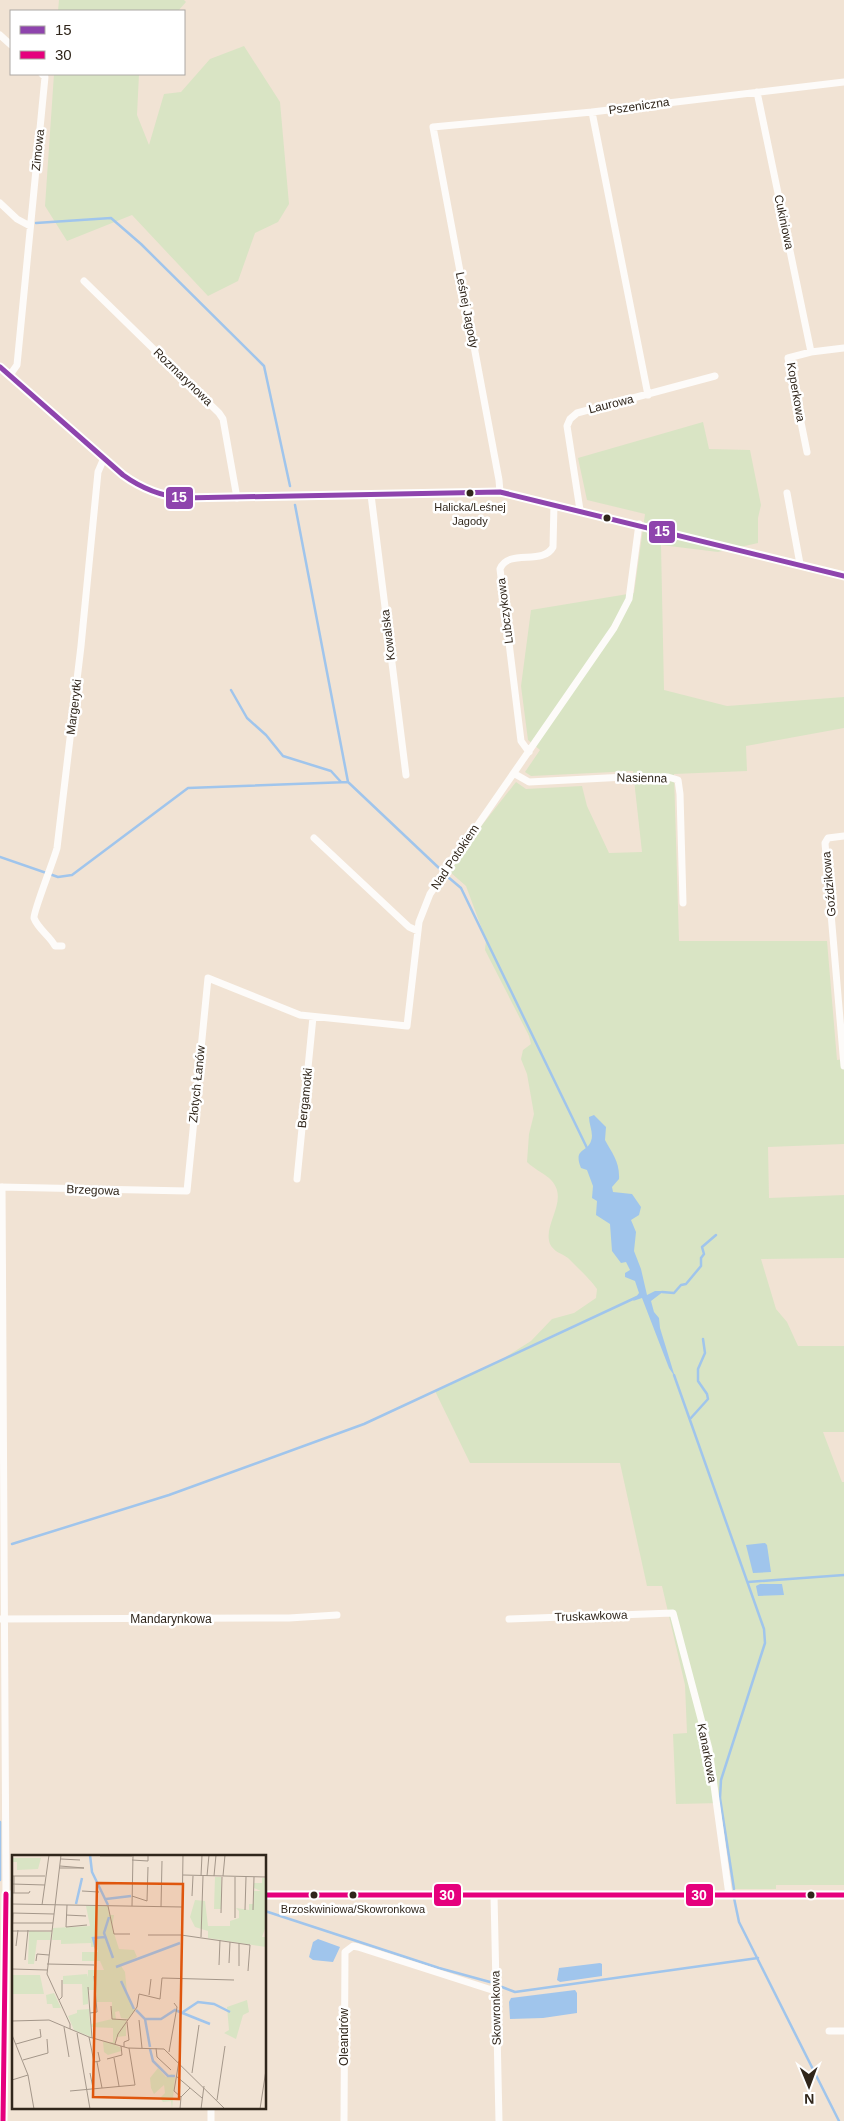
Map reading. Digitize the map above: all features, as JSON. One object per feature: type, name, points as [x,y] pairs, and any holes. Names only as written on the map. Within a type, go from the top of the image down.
[{"type":"street","points":[[0,35],[10,44]]},
{"type":"street","name":"Zimowa","points":[[10,376],[17,365],[45,77],[43,75]]},
{"type":"street","name":"Pszeniczna","points":[[433,127],[592,112],[707,96],[844,82]]},
{"type":"street","name":"Cukiniowa","points":[[758,92],[811,352]]},
{"type":"street","points":[[592,112],[648,395]]},
{"type":"street","name":"Leśnej Jagody","points":[[433,127],[500,492]]},
{"type":"street","points":[[0,203],[17,219],[30,226]]},
{"type":"street","name":"Rozmarynowa","points":[[84,281],[220,413],[223,419],[237,498]]},
{"type":"street","name":"Koperkowa","points":[[807,452],[788,358],[811,352],[844,348]]},
{"type":"street","points":[[1,368],[129,480],[153,493],[183,498],[237,498],[500,492],[639,524],[844,576]]},
{"type":"street","name":"Laurowa","points":[[580,510],[567,426],[570,419],[577,413],[715,376]]},
{"type":"street","name":"Margerytki","points":[[58,946],[34,917],[35,908],[51,869],[57,848],[98,472],[104,458]]},
{"type":"street","points":[[787,493],[800,564]]},
{"type":"street","name":"Kowalska","points":[[371,495],[406,775]]},
{"type":"street","name":"Lubczykowa","points":[[529,752],[521,742],[500,569],[502,563],[509,560],[544,555],[550,552],[552,547],[554,504]]},
{"type":"street","name":"Nad Potokiem","points":[[208,978],[300,1016],[407,1026],[418,931],[430,894],[468,836],[514,774],[614,628],[629,599],[639,524]]},
{"type":"street","name":"Nasienna","points":[[514,774],[529,782],[634,777],[668,777],[678,780],[683,903]]},
{"type":"street","name":"Goździkowa","points":[[844,836],[828,838],[825,843],[844,1066]]},
{"type":"street","points":[[314,838],[409,927],[418,931]]},
{"type":"street","name":"Złotych Łanów","points":[[187,1191],[208,978]]},
{"type":"street","name":"Bergamotki","points":[[296,1179],[314,1018]]},
{"type":"street","points":[[1,1187],[2,1620],[10,1894],[3,2121]]},
{"type":"street","name":"Brzegowa","points":[[1,1187],[187,1191]]},
{"type":"street","name":"Truskawkowa","points":[[509,1619],[673,1613]]},
{"type":"street","name":"Kanarkowa","points":[[673,1613],[708,1749],[729,1895]]},
{"type":"street","name":"Mandarynkowa","points":[[2,1620],[289,1618],[337,1614]]},
{"type":"street","points":[[266,1895],[844,1895]]},
{"type":"street","name":"Skowronkowa","points":[[494,1895],[499,2121]]},
{"type":"street","name":"Oleandrów","points":[[344,2121],[345,1952],[353,1946],[358,1947],[495,1992]]},
{"type":"street","points":[[829,2031],[844,2031]]},
{"type":"street","points":[[211,2108],[211,2121]]},
{"type":"green space","points":[[59,0],[184,0],[186,2],[179,10],[58,10]]},
{"type":"green space","points":[[244,46],[280,102],[289,204],[278,222],[255,233],[238,281],[208,296],[132,215],[67,241],[45,206],[54,75],[139,75],[137,115],[149,145],[164,94],[181,92],[210,59]]},
{"type":"green space","points":[[703,422],[709,449],[750,450],[761,505],[758,518],[758,543],[718,552],[661,545],[664,690],[727,706],[844,697],[844,728],[746,746],[747,771],[674,774],[679,941],[827,941],[837,1060],[844,1059],[844,1144],[768,1147],[769,1198],[844,1195],[844,1258],[761,1259],[776,1309],[787,1322],[798,1346],[844,1346],[844,1432],[823,1432],[842,1482],[844,1482],[844,1885],[776,1885],[776,1889],[734,1889],[721,1803],[676,1804],[673,1734],[687,1733],[685,1685],[662,1586],[647,1586],[620,1463],[470,1463],[435,1391],[496,1363],[531,1341],[552,1319],[574,1313],[596,1298],[597,1289],[591,1281],[568,1258],[556,1251],[550,1244],[550,1228],[558,1194],[549,1178],[527,1162],[529,1134],[534,1114],[527,1074],[521,1059],[523,1050],[531,1044],[529,1036],[485,950],[486,940],[466,886],[450,872],[479,829],[516,782],[526,789],[582,786],[587,806],[609,853],[642,852],[633,771],[531,776],[525,772],[540,750],[528,740],[521,686],[531,610],[634,593],[645,514],[587,500],[578,458]]},
{"type":"water","points":[[594,1115],[606,1127],[605,1140],[618,1168],[619,1179],[612,1187],[613,1192],[632,1194],[641,1207],[639,1215],[631,1220],[636,1232],[634,1251],[641,1269],[647,1295],[655,1291],[664,1291],[651,1301],[654,1312],[659,1318],[660,1328],[675,1377],[669,1368],[642,1298],[633,1301],[639,1293],[635,1281],[625,1277],[625,1273],[630,1270],[626,1262],[621,1263],[612,1251],[610,1224],[596,1215],[597,1201],[592,1198],[593,1186],[587,1170],[581,1168],[579,1162],[580,1154],[591,1141],[589,1117]]},
{"type":"water","points":[[765,1543],[767,1545],[771,1572],[753,1573],[746,1545]]},
{"type":"water","points":[[760,1584],[782,1584],[784,1595],[758,1596],[756,1586]]},
{"type":"water","points":[[318,1939],[340,1947],[333,1962],[313,1960],[309,1957],[313,1942]]},
{"type":"water","points":[[602,1964],[602,1976],[560,1982],[557,1980],[559,1968]]},
{"type":"water","points":[[575,1990],[577,1993],[577,2013],[543,2018],[510,2019],[509,2002],[511,1998]]},
{"type":"waterway","points":[[36,223],[111,218],[141,244],[264,366],[290,486]]},
{"type":"waterway","points":[[295,505],[348,782],[440,869]]},
{"type":"waterway","points":[[231,690],[247,718],[266,735],[283,756],[331,771],[341,782]]},
{"type":"waterway","points":[[0,857],[58,877],[72,875],[188,788],[348,782]]},
{"type":"waterway","points":[[448,877],[461,888],[587,1148]]},
{"type":"waterway","points":[[662,1292],[674,1293],[681,1285],[686,1284],[701,1266],[701,1258],[704,1254],[702,1247],[716,1235]]},
{"type":"waterway","points":[[12,1544],[169,1495],[364,1424],[637,1297]]},
{"type":"waterway","points":[[690,1419],[708,1399],[707,1394],[698,1381],[698,1369],[705,1353],[703,1339]]},
{"type":"waterway","points":[[674,1375],[764,1629],[765,1643],[721,1780],[720,1798],[734,1889]]},
{"type":"waterway","points":[[748,1582],[844,1575]]},
{"type":"waterway","points":[[0,1822],[0,1880]]},
{"type":"waterway","points":[[734,1898],[739,1922],[839,2121]]},
{"type":"waterway","points":[[266,1911],[439,1968],[490,1982]]},
{"type":"waterway","points":[[502,1987],[515,1992],[758,1958]]},
{"type":"transit line","name":"15","points":[[0,367],[123,475],[137,484],[166,495],[183,498],[500,492],[844,576]]},
{"type":"transit line","name":"30","points":[[3,2121],[6,1894]]},
{"type":"transit line","name":"30","points":[[266,1895],[844,1895]]},
{"type":"place","name":"Halicka/Leśnej Jagody","points":[[470,493]]},
{"type":"place","name":"Brzoskwiniowa/Skowronkowa","points":[[353,1895]]}]
